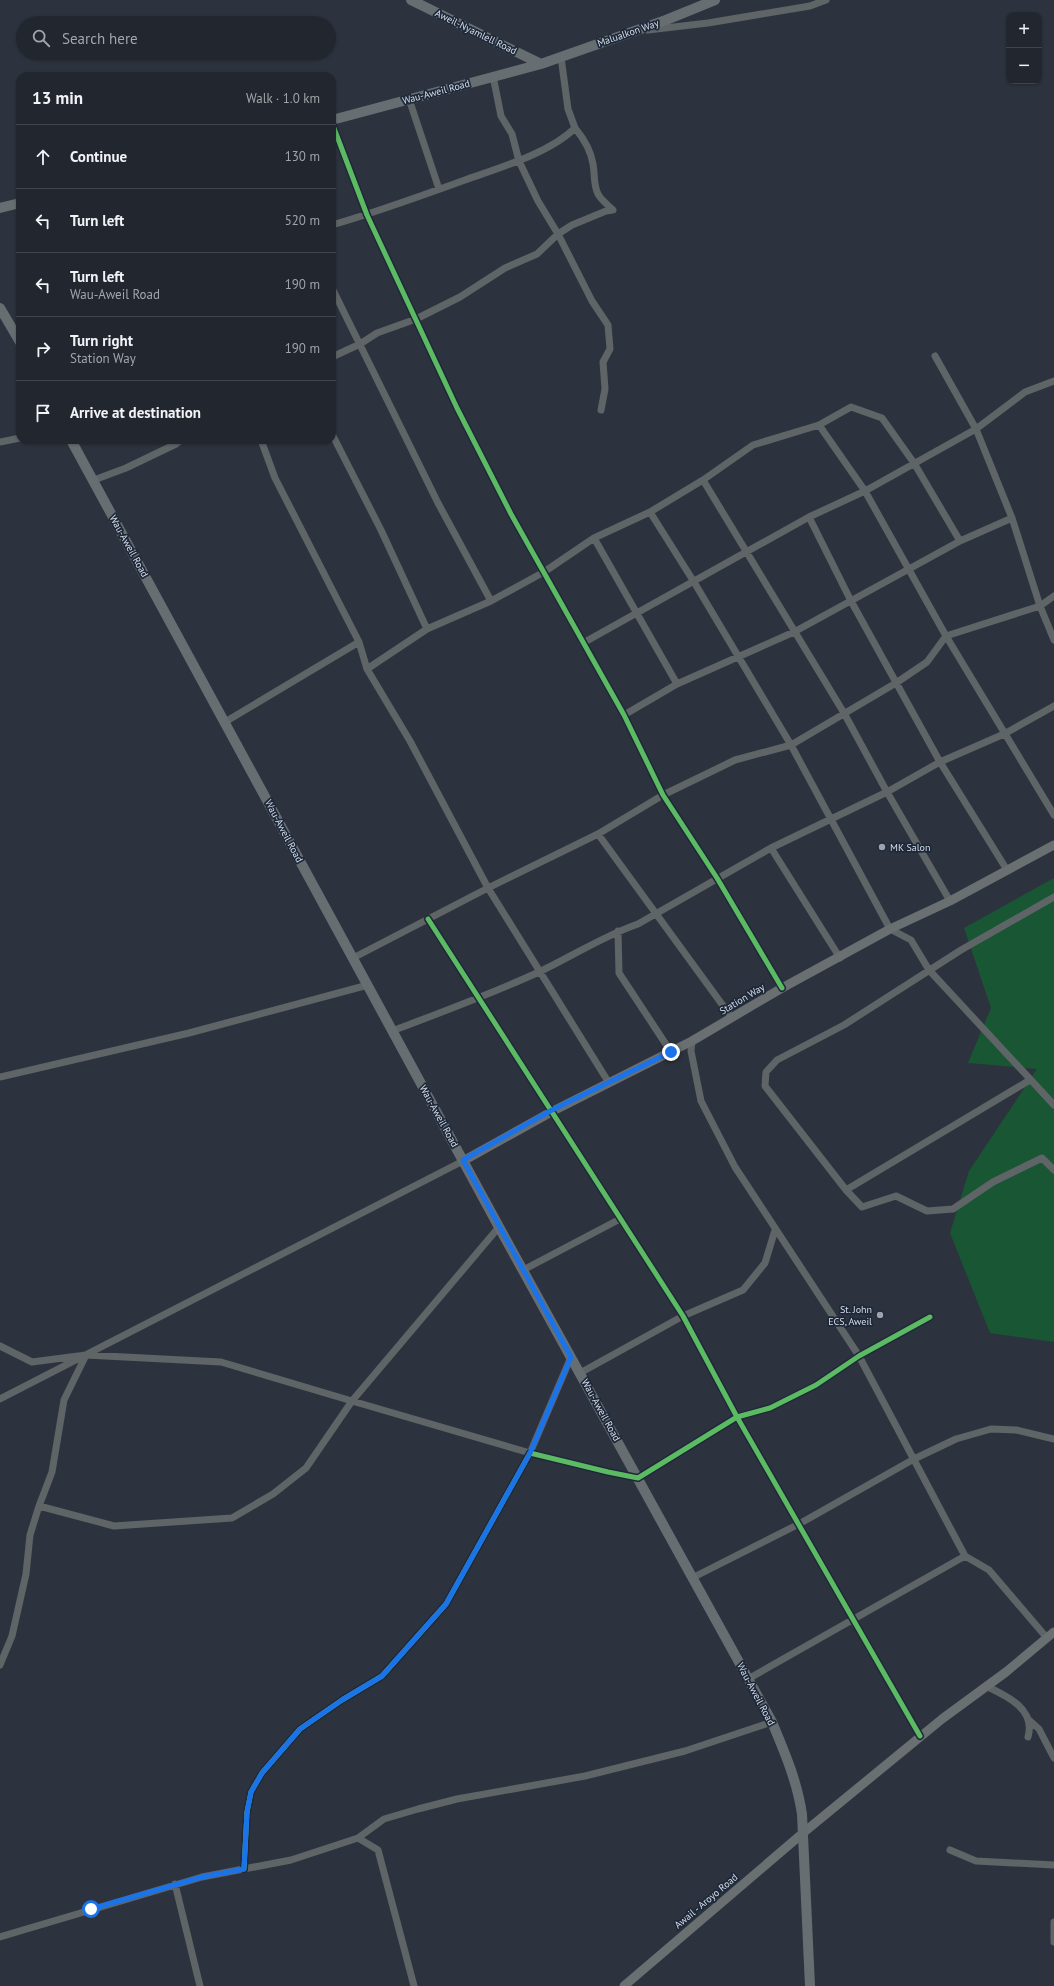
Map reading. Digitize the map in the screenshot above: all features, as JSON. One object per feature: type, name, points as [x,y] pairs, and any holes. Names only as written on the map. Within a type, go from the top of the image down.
[{"type":"main road","name":"Aweil-Nyamlell Road","points":[[411,0],[541,64]]},
{"type":"main road","name":"Malualkon Way","points":[[541,64],[715,0]]},
{"type":"main road","name":"Wau-Aweil Road","points":[[336,119],[541,64]]},
{"type":"main road","points":[[0,208],[16,204]]},
{"type":"main road","points":[[0,308],[16,335]]},
{"type":"main road","name":"Wau-Aweil Road","points":[[73,444],[352,958],[368,984],[392,1031],[772,1722],[798,1789],[803,1833],[810,1986]]},
{"type":"main road","name":"Station Way","points":[[463,1160],[552,1110],[671,1052],[782,988],[840,958],[890,929],[950,901],[1054,845]]},
{"type":"main road","name":"Awail - Aroyo Road","points":[[624,1986],[803,1833],[920,1736],[1051,1635]]},
{"type":"street","points":[[634,31],[708,23],[810,6],[826,0]]},
{"type":"street","points":[[336,355],[360,344],[377,332],[416,319],[460,297],[505,268],[536,254],[558,234],[588,218],[613,210],[598,195],[594,179],[594,165],[591,153],[584,139],[575,128],[568,109],[561,57]]},
{"type":"street","points":[[494,76],[501,116],[512,134],[519,161],[538,201],[558,234],[592,301],[608,325],[610,349],[603,362],[605,389],[601,410]]},
{"type":"street","points":[[409,99],[439,189]]},
{"type":"street","points":[[336,224],[367,215],[519,161],[565,138],[575,128]]},
{"type":"street","points":[[336,134],[367,215],[489,471],[624,715],[663,795],[717,878],[782,988]]},
{"type":"street","points":[[336,296],[438,503],[491,601]]},
{"type":"street","points":[[935,356],[976,429],[1012,518],[1040,606],[1053,635]]},
{"type":"street","points":[[583,643],[809,517],[866,491],[976,429],[1025,392],[1054,381]]},
{"type":"street","points":[[367,669],[427,630],[491,601],[544,572],[594,538],[650,512],[753,446],[819,425],[851,407],[882,418],[914,463],[960,541]]},
{"type":"street","points":[[819,425],[866,491],[946,636],[1054,815]]},
{"type":"street","points":[[0,442],[16,439]]},
{"type":"street","points":[[336,442],[381,530],[427,630]]},
{"type":"street","points":[[94,480],[126,468],[176,444]]},
{"type":"street","points":[[263,444],[276,478],[358,642],[367,669],[410,741],[488,888],[609,1083]]},
{"type":"street","points":[[702,480],[844,713],[887,792],[950,901]]},
{"type":"street","points":[[650,512],[694,582],[791,745],[890,929],[911,940],[929,970],[1054,1105]]},
{"type":"street","points":[[809,517],[851,601],[940,762],[1007,870]]},
{"type":"street","points":[[624,715],[678,684],[739,658],[794,632],[960,541],[1012,518]]},
{"type":"street","points":[[594,538],[678,684]]},
{"type":"street","points":[[352,958],[488,888],[598,834],[663,795],[735,760],[791,745],[896,683],[927,662],[946,636],[1040,606],[1054,596]]},
{"type":"street","points":[[225,722],[358,642]]},
{"type":"street","points":[[392,1031],[480,998],[540,971],[618,931],[638,924],[771,848],[887,792],[940,762],[1004,734],[1054,706]]},
{"type":"street","points":[[598,834],[732,1018]]},
{"type":"street","points":[[771,848],[840,958]]},
{"type":"street","points":[[1054,897],[961,950],[844,1025],[777,1060],[766,1072],[765,1086],[846,1190],[862,1207],[896,1196],[927,1211],[953,1209],[993,1182],[1042,1158],[1054,1170]]},
{"type":"street","points":[[428,919],[552,1110],[682,1316],[737,1417],[920,1736]]},
{"type":"street","points":[[618,931],[619,973],[671,1052]]},
{"type":"street","points":[[0,1077],[189,1033],[368,984]]},
{"type":"street","points":[[692,1040],[691,1052],[702,1101],[735,1167],[859,1356],[965,1556],[989,1570],[1051,1635]]},
{"type":"street","points":[[846,1190],[1030,1080]]},
{"type":"street","points":[[0,1399],[463,1160]]},
{"type":"street","points":[[523,1270],[620,1219]]},
{"type":"street","points":[[39,1506],[114,1526],[232,1518],[274,1494],[306,1468],[352,1401],[499,1226]]},
{"type":"street","points":[[580,1372],[682,1316],[743,1290],[765,1263],[775,1230]]},
{"type":"street","points":[[0,1346],[32,1362],[86,1355],[221,1362],[530,1453],[638,1478],[737,1417],[770,1408],[816,1385],[859,1356],[930,1318]]},
{"type":"street","points":[[0,1664],[12,1636],[26,1574],[30,1535],[52,1472],[64,1400],[86,1355]]},
{"type":"street","points":[[244,1869],[247,1812],[251,1792],[262,1773],[300,1729],[342,1700],[382,1676],[446,1604],[530,1453],[571,1357]]},
{"type":"street","points":[[692,1578],[799,1524],[914,1459],[956,1439],[991,1429],[1016,1430],[1054,1439]]},
{"type":"street","points":[[748,1679],[965,1556]]},
{"type":"street","points":[[986,1686],[1017,1703],[1029,1720],[1039,1728],[1054,1758]]},
{"type":"street","points":[[1028,1738],[1031,1728],[1029,1720]]},
{"type":"street","points":[[0,1937],[175,1884],[202,1877],[291,1860],[358,1838],[384,1819],[457,1798],[585,1776],[684,1751],[772,1722]]},
{"type":"street","points":[[358,1838],[378,1850],[414,1986]]},
{"type":"street","points":[[950,1850],[976,1861],[1054,1865]]},
{"type":"street","points":[[175,1884],[200,1986]]},
{"type":"street","points":[[1054,1922],[1054,1942]]},
{"type":"green space","points":[[1054,878],[1054,1342],[990,1333],[950,1233],[969,1171],[1037,1069],[968,1063],[991,1008],[964,928]]},
{"type":"cycle path","points":[[336,134],[367,215],[457,408],[511,514],[624,715],[663,795],[717,878],[782,988]]},
{"type":"cycle path","points":[[428,919],[683,1316],[737,1417],[920,1736]]},
{"type":"cycle path","points":[[244,1869],[247,1812],[251,1792],[262,1773],[300,1729],[342,1700],[382,1676],[446,1604],[530,1453],[638,1478],[737,1417],[770,1408],[816,1385],[859,1356],[930,1317]]},
{"type":"place","name":"MK Salon","points":[[882,847]]},
{"type":"place","name":"St. John ECS, Aweil","points":[[880,1315]]},
{"type":"route","points":[[91,1909],[202,1877],[244,1869],[247,1812],[251,1792],[262,1773],[300,1729],[342,1700],[382,1676],[446,1604],[530,1453],[571,1357],[463,1160],[552,1110],[671,1052]]}]
